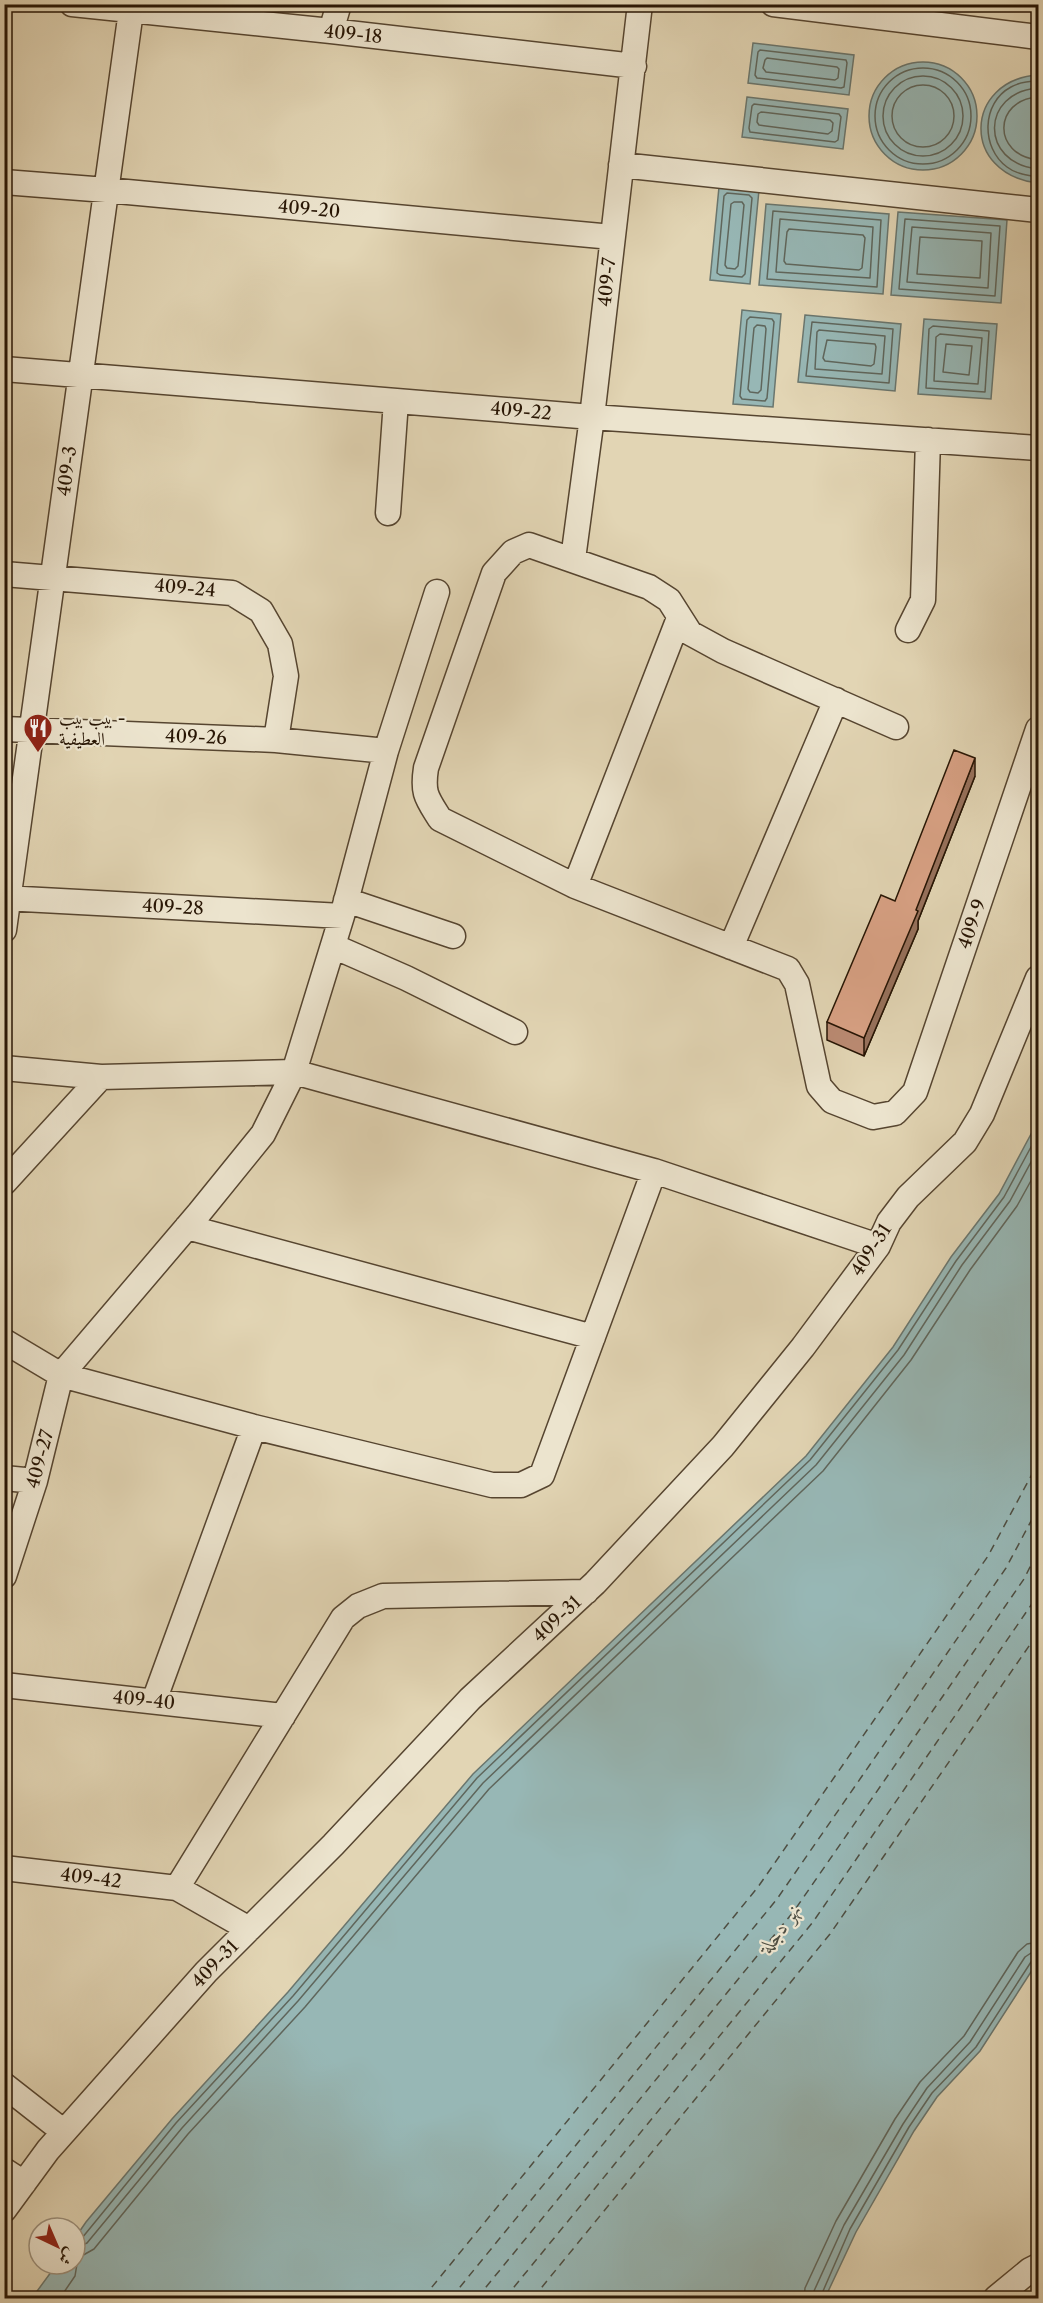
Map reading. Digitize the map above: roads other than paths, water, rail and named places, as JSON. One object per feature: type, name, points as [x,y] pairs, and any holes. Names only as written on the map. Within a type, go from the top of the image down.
[{"type":"street","name":"409-18","points":[[72,4],[634,66]]},
{"type":"street","points":[[331,31],[339,4]]},
{"type":"street","name":"409-7","points":[[573,560],[640,4]]},
{"type":"street","points":[[772,4],[1038,37]]},
{"type":"street","name":"409-3","points":[[4,930],[130,11]]},
{"type":"street","points":[[621,165],[1038,210]]},
{"type":"street","name":"409-20","points":[[4,182],[612,237]]},
{"type":"street","name":"409-22","points":[[4,369],[592,417],[1038,448]]},
{"type":"street","points":[[388,513],[396,401]]},
{"type":"street","points":[[908,630],[923,600],[928,440]]},
{"type":"street","points":[[836,700],[731,947],[575,886],[440,819],[428,801],[423,787],[426,768],[494,573],[513,552],[529,545],[649,587],[669,600],[690,633],[723,651],[836,700],[896,727]]},
{"type":"street","name":"409-24","points":[[4,574],[232,593],[261,612],[280,644],[286,676],[276,740]]},
{"type":"street","points":[[61,1375],[263,1134],[294,1072],[344,908],[386,751],[437,592]]},
{"type":"street","points":[[575,886],[679,618]]},
{"type":"street","name":"409-26","points":[[4,729],[276,740],[386,751]]},
{"type":"street","name":"409-9","points":[[731,947],[788,969],[797,984],[819,1086],[832,1101],[873,1117],[895,1113],[915,1092],[1038,729]]},
{"type":"street","name":"409-28","points":[[7,898],[344,908],[453,936]]},
{"type":"street","points":[[333,946],[406,978],[515,1032]]},
{"type":"street","name":"409-31","points":[[4,2210],[14,2177],[64,2132],[206,1972],[333,1845],[470,1699],[586,1592],[723,1446],[878,1246],[889,1222],[908,1197],[965,1142],[982,1114],[1038,978]]},
{"type":"street","points":[[4,1068],[101,1077],[294,1072],[654,1171],[878,1246]]},
{"type":"street","points":[[4,1183],[101,1077]]},
{"type":"street","points":[[4,1341],[61,1375],[254,1427],[492,1485],[520,1485],[542,1475],[654,1171]]},
{"type":"street","points":[[187,1227],[593,1337]]},
{"type":"street","name":"409-27","points":[[4,1576],[35,1481],[61,1375]]},
{"type":"street","points":[[154,1701],[254,1427]]},
{"type":"street","points":[[4,1478],[35,1481]]},
{"type":"street","points":[[249,1929],[177,1888],[343,1618],[358,1606],[383,1596],[586,1592]]},
{"type":"street","name":"409-40","points":[[4,1685],[284,1716]]},
{"type":"street","name":"409-42","points":[[4,1868],[177,1888]]},
{"type":"street","points":[[4,2085],[64,2132]]},
{"type":"street","points":[[996,2298],[1038,2266]]},
{"type":"water","points":[[753,43],[854,55],[849,95],[748,83]]},
{"type":"water","points":[[923,62],[944,66],[961,78],[973,95],[977,116],[973,137],[961,154],[944,166],[923,170],[902,166],[885,154],[873,137],[869,116],[873,95],[885,78],[902,66]]},
{"type":"water","points":[[1038,75],[1038,183],[1013,176],[995,163],[984,146],[981,128],[985,109],[996,93],[1014,81]]},
{"type":"water","points":[[747,97],[848,109],[843,149],[742,137]]},
{"type":"water","points":[[719,187],[759,190],[750,284],[710,280]]},
{"type":"water","points":[[766,204],[889,214],[883,294],[759,285]]},
{"type":"water","points":[[898,212],[1007,220],[1001,303],[891,295]]},
{"type":"water","points":[[742,310],[781,314],[773,407],[733,404]]},
{"type":"water","points":[[805,315],[901,324],[895,391],[798,382]]},
{"type":"water","points":[[924,319],[997,324],[991,399],[918,394]]},
{"type":"water","name":"نهر دجلة","points":[[1038,1121],[1038,1961],[980,2051],[937,2097],[914,2131],[856,2232],[825,2298],[32,2298],[48,2276],[87,2276],[87,2221],[172,2119],[288,1992],[473,1774],[806,1456],[893,1347],[951,1257],[999,1194]]},
{"type":"place","name":"بيب بيب - العطيفية","points":[[38,754]]}]
